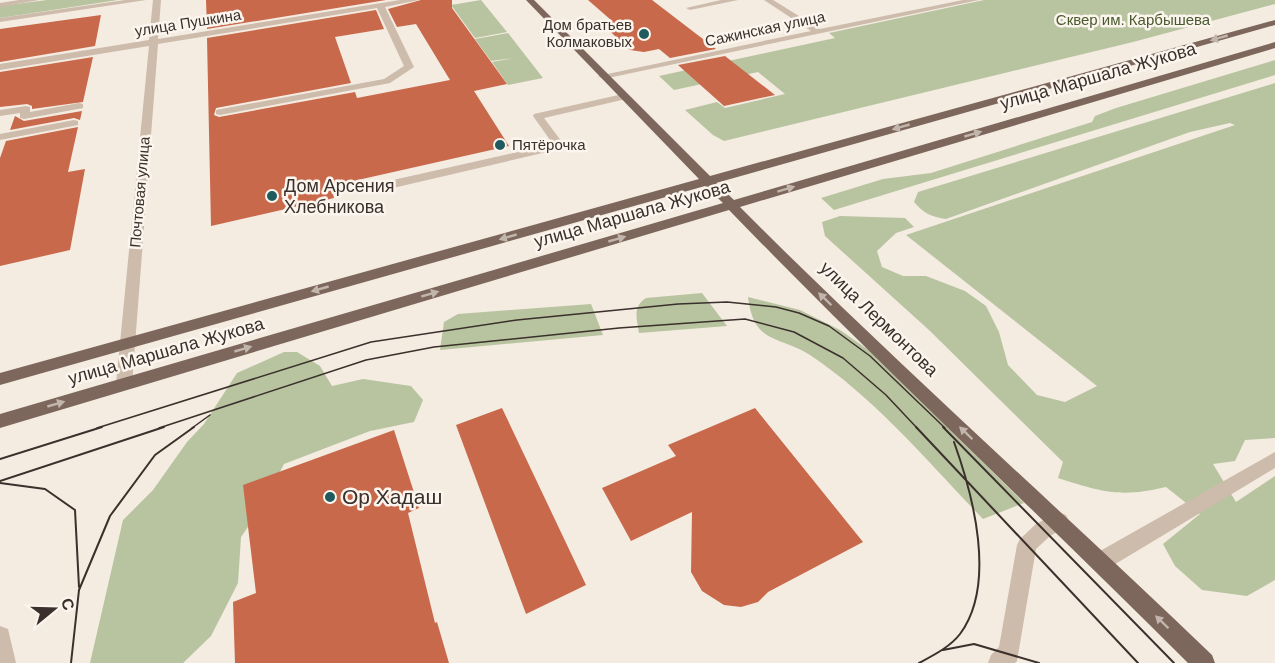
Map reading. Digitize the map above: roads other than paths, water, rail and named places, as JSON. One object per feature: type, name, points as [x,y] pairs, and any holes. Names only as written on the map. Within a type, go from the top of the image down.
[{"type":"main road","name":"улица Лермонтова","points":[[530,0],[730,206],[1204,663]]},
{"type":"main road","name":"улица Маршала Жукова","points":[[0,379],[1275,22]]},
{"type":"main road","name":"улица Маршала Жукова","points":[[0,421],[1275,45]]},
{"type":"street","points":[[0,5],[35,0]]},
{"type":"street","points":[[0,20],[142,0]]},
{"type":"street","name":"Почтовая улица","points":[[124,384],[157,0]]},
{"type":"street","name":"улица Пушкина","points":[[0,67],[415,0]]},
{"type":"street","points":[[690,8],[734,0]]},
{"type":"street","points":[[768,0],[819,32]]},
{"type":"street","name":"Сажинская улица","points":[[603,76],[971,1]]},
{"type":"street","points":[[220,112],[387,81],[409,68],[380,6]]},
{"type":"street","points":[[393,184],[560,146],[538,116],[623,98]]},
{"type":"street","points":[[0,113],[26,109],[24,116],[80,106]]},
{"type":"street","points":[[0,137],[74,123]]},
{"type":"street","points":[[1100,562],[1275,459]]},
{"type":"street","points":[[999,663],[1009,653],[1027,545],[1043,530],[1059,521]]},
{"type":"street","points":[[0,637],[5,663]]},
{"type":"tram line","points":[[97,428],[371,342],[517,320],[678,304],[727,302],[776,307],[799,313],[829,326],[870,356],[945,428]]},
{"type":"tram line","points":[[159,428],[366,360],[434,347],[619,328],[745,319],[794,332],[843,358],[886,395],[917,428]]},
{"type":"tram line","points":[[192,428],[210,415]]},
{"type":"tram line","points":[[0,459],[102,427]]},
{"type":"tram line","points":[[0,481],[164,427]]},
{"type":"tram line","points":[[71,663],[79,590],[110,516],[155,455],[194,427]]},
{"type":"tram line","points":[[916,427],[966,480]]},
{"type":"tram line","points":[[943,427],[1174,663]]},
{"type":"tram line","points":[[954,442],[966,480]]},
{"type":"tram line","points":[[919,663],[947,647],[956,639],[971,614],[977,590],[979,565],[978,539],[966,480]]},
{"type":"tram line","points":[[966,480],[1138,663]]},
{"type":"tram line","points":[[0,483],[45,489],[75,510],[79,587]]},
{"type":"tram line","points":[[943,650],[974,644],[1039,663]]},
{"type":"place","name":"Дом братьев Колмаковых","points":[[644,34]]},
{"type":"place","name":"Пятёрочка","points":[[500,145]]},
{"type":"place","name":"Дом Арсения Хлебникова","points":[[272,196]]},
{"type":"place","name":"Ор Хадаш","points":[[330,497]]},
{"type":"park label","name":"Сквер им. Карбышева","points":[[1133,20]]}]
